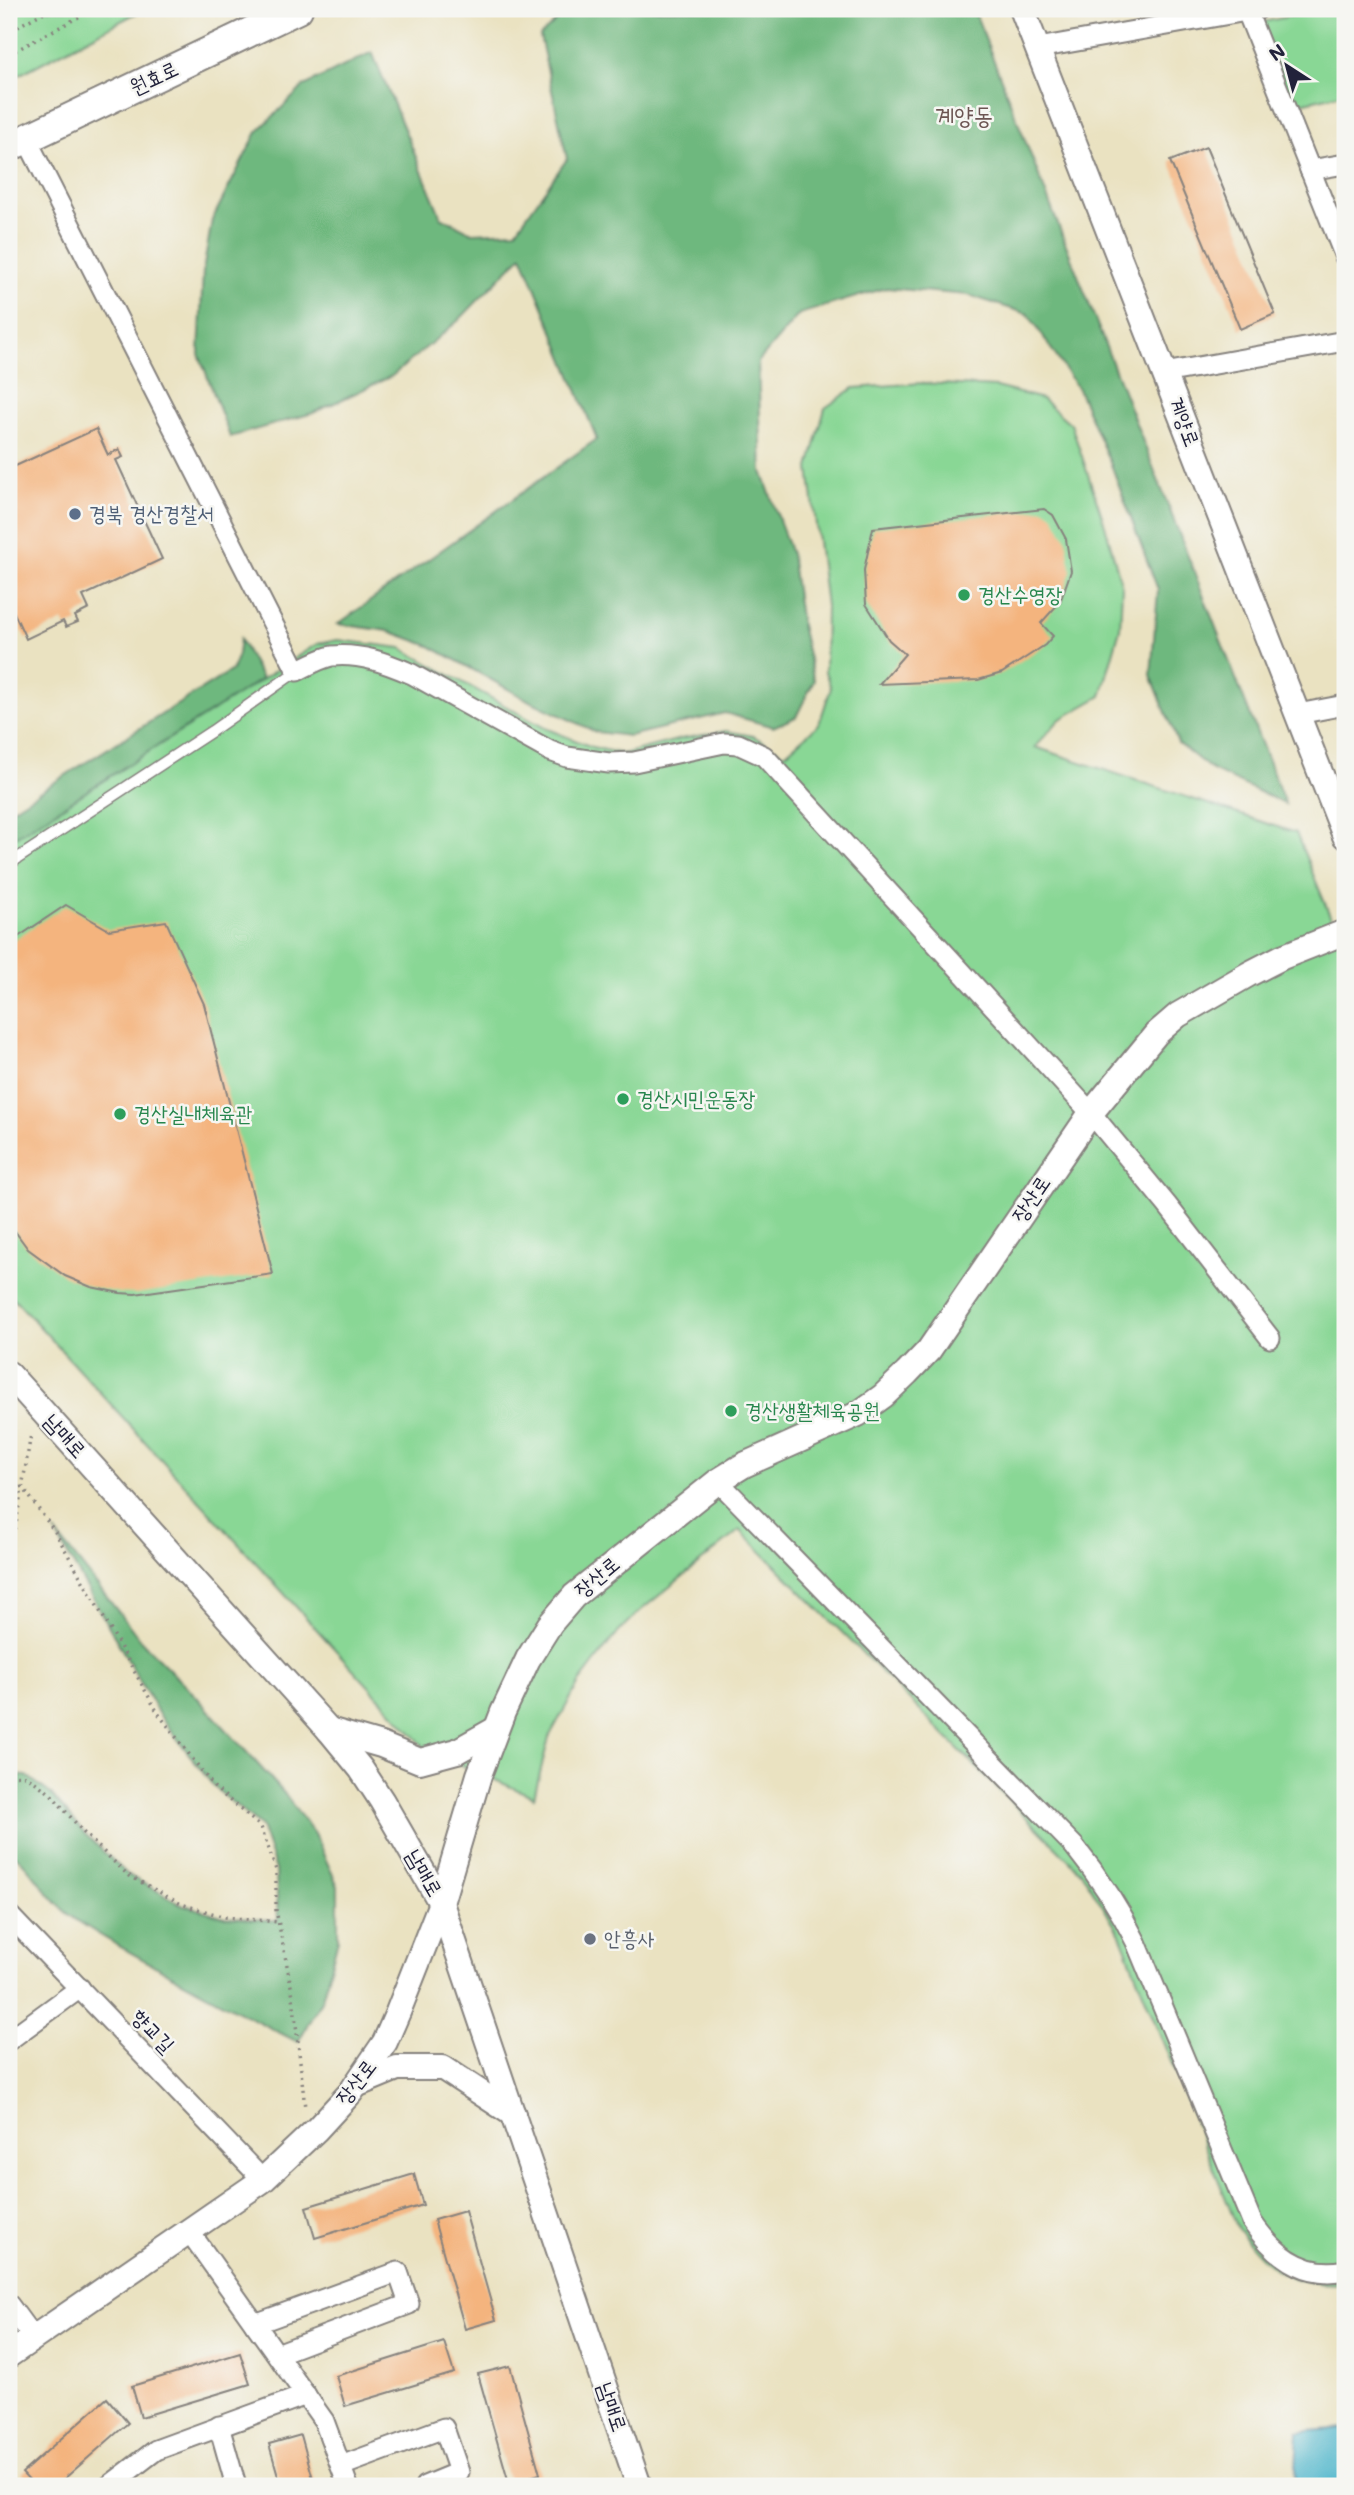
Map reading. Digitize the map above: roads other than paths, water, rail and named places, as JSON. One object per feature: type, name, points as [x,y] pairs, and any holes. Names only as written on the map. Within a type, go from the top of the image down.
[{"type":"main road","name":"원효로","points":[[17,143],[298,9]]},
{"type":"street","name":"계양로","points":[[1022,9],[1345,836]]},
{"type":"street","points":[[1038,48],[1251,9],[1345,257]]},
{"type":"street","points":[[17,143],[297,671],[330,656],[368,658],[388,664],[412,674],[550,751],[590,761],[634,762],[724,743],[738,744],[764,756],[1091,1113],[1270,1338]]},
{"type":"street","points":[[1310,170],[1345,164]]},
{"type":"street","points":[[1164,373],[1345,341]]},
{"type":"street","points":[[1298,715],[1345,705]]},
{"type":"street","name":"장산로","points":[[9,2355],[263,2180],[309,2137],[356,2086],[385,2042],[441,1903],[479,1775],[496,1729],[528,1658],[574,1595],[718,1481],[744,1465],[858,1415],[883,1396],[929,1350],[1091,1113],[1156,1034],[1178,1015],[1249,974],[1282,957],[1345,932]]},
{"type":"street","name":"남매로","points":[[9,1374],[361,1769],[441,1903],[639,2486]]},
{"type":"street","points":[[718,1481],[1074,1846],[1096,1873],[1124,1916],[1136,1942],[1252,2222],[1278,2254],[1296,2266],[1316,2272],[1345,2270]]},
{"type":"street","points":[[329,1730],[420,1760],[457,1751],[496,1729]]},
{"type":"street","name":"향교길","points":[[9,1915],[263,2180]]},
{"type":"street","points":[[9,2040],[80,1988]]},
{"type":"street","points":[[356,2086],[397,2068],[443,2068],[513,2114]]},
{"type":"street","points":[[189,2231],[324,2421],[348,2486]]},
{"type":"street","points":[[255,2324],[398,2272],[409,2304],[277,2354]]},
{"type":"street","points":[[9,2305],[34,2339]]},
{"type":"street","points":[[110,2486],[156,2449],[306,2395]]},
{"type":"street","points":[[219,2426],[236,2486]]},
{"type":"street","points":[[341,2466],[444,2428],[460,2472],[425,2486]]},
{"type":"lane","points":[[9,864],[212,731],[297,671]]},
{"type":"water","points":[[1345,2428],[1345,2486],[1295,2486],[1298,2432]]},
{"type":"place","name":"경북 경산경찰서","points":[[75,514]]},
{"type":"place","name":"경산수영장","points":[[964,595]]},
{"type":"place","name":"경산시민운동장","points":[[623,1099]]},
{"type":"place","name":"경산실내체육관","points":[[120,1114]]},
{"type":"place","name":"경산생활체육공원","points":[[731,1411]]},
{"type":"place","name":"안흥사","points":[[590,1939]]},
{"type":"district","name":"계양동","points":[[964,116]]}]
